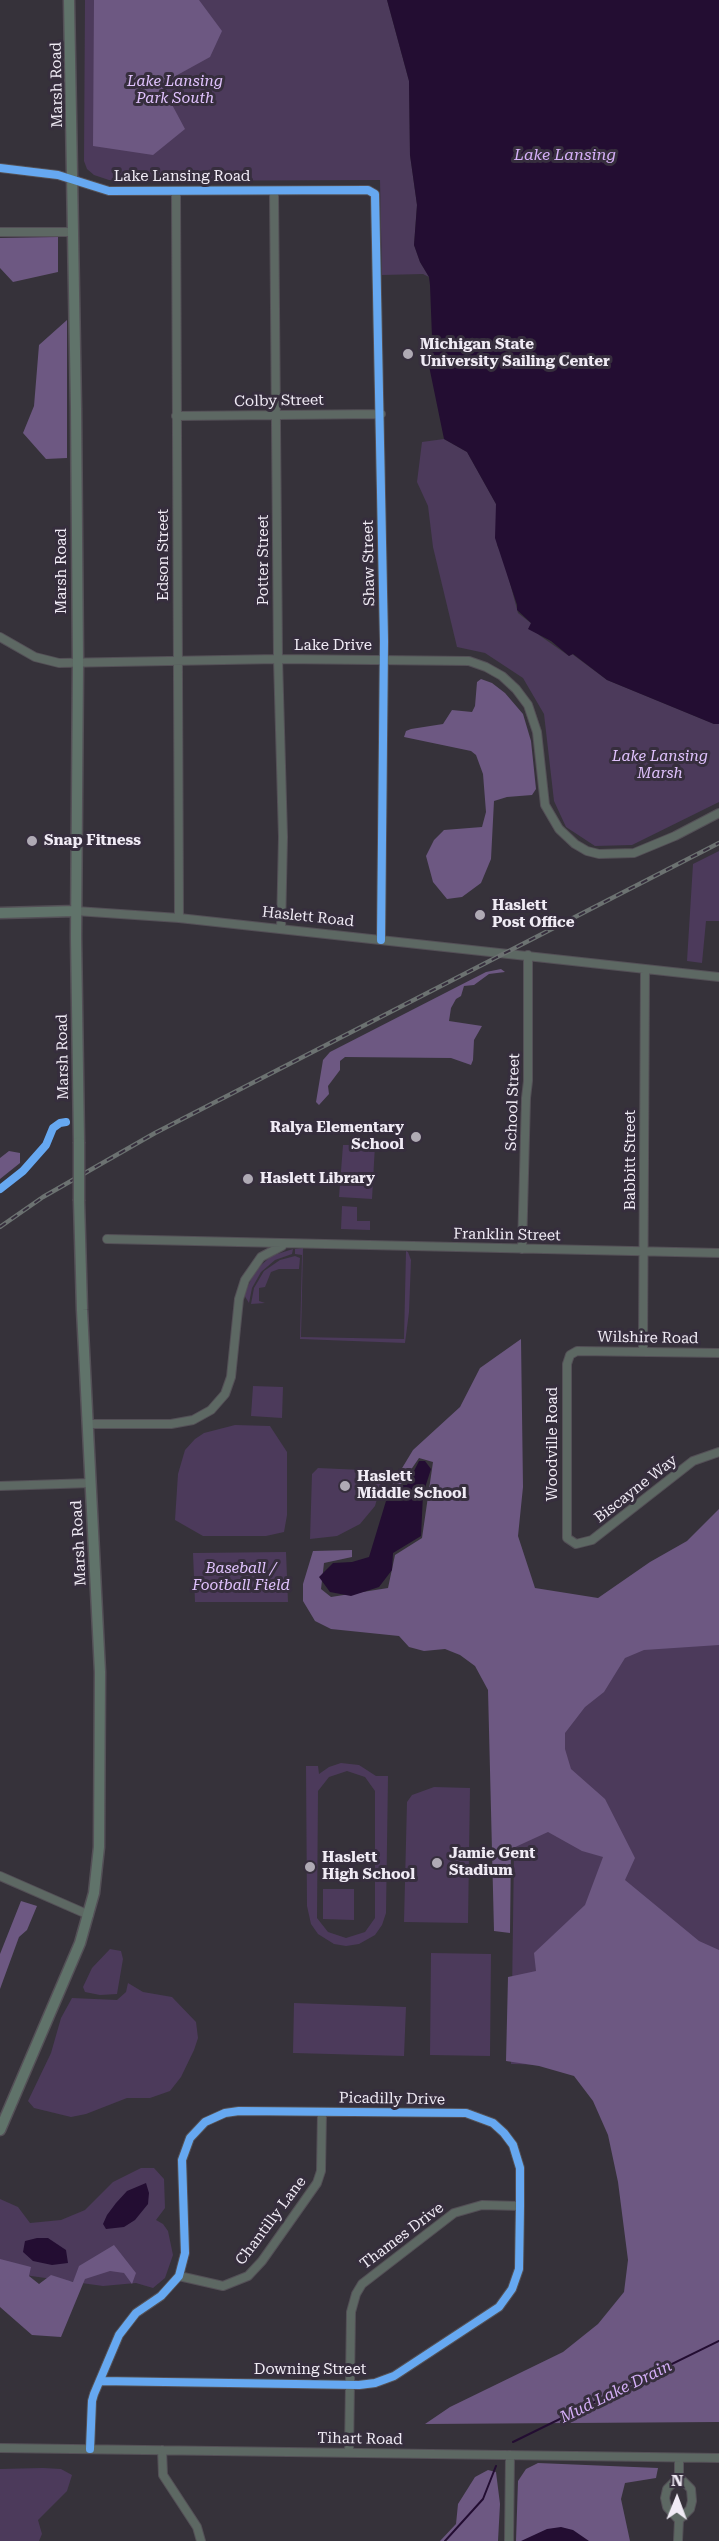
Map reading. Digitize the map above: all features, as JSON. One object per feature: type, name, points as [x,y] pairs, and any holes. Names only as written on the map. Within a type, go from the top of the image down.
[{"type":"main road","name":"Marsh Road","points":[[0,2130],[75,1954],[89,1915],[99,1847],[101,1727],[79,1201],[74,180],[69,0]]},
{"type":"main road","name":"Haslett Road","points":[[0,913],[76,911]]},
{"type":"street","name":"Lake Lansing Road","points":[[0,168],[34,170],[108,191],[368,190]]},
{"type":"street","name":"Shaw Street","points":[[368,190],[376,197],[381,414],[384,660],[381,940]]},
{"type":"street","name":"Potter Street","points":[[274,191],[278,659],[283,816],[281,929]]},
{"type":"street","name":"Edson Street","points":[[176,192],[179,918]]},
{"type":"street","points":[[0,232],[74,232]]},
{"type":"street","name":"Colby Street","points":[[176,416],[381,414]]},
{"type":"street","name":"Lake Drive","points":[[0,637],[43,660],[78,663],[278,659],[469,662],[486,667],[510,682],[528,705],[535,722],[542,795],[550,816],[566,837],[587,851],[611,854],[634,853],[675,836],[719,813]]},
{"type":"street","name":"Haslett Road","points":[[76,911],[179,918],[719,977]]},
{"type":"street","name":"School Street","points":[[522,1249],[528,1081],[528,955]]},
{"type":"street","name":"Babbitt Street","points":[[643,1351],[645,969]]},
{"type":"street","name":"Franklin Street","points":[[107,1239],[719,1253]]},
{"type":"street","points":[[88,1424],[171,1424],[193,1420],[211,1410],[225,1394],[231,1377],[239,1299],[245,1280],[255,1263],[256,1243]]},
{"type":"street","name":"Franklin Street","points":[[255,1263],[273,1249],[294,1244]]},
{"type":"street","name":"Wilshire Road","points":[[577,1351],[719,1353]]},
{"type":"street","name":"Woodville Road","points":[[571,1541],[567,1534],[567,1364],[570,1355],[577,1351]]},
{"type":"street","name":"Biscayne Way","points":[[571,1541],[581,1544],[592,1540],[693,1461],[719,1452]]},
{"type":"street","points":[[0,1486],[91,1482]]},
{"type":"street","points":[[0,1876],[89,1915]]},
{"type":"street","name":"Picadilly Drive","points":[[179,2276],[185,2253],[182,2160],[187,2145],[200,2126],[218,2116],[232,2112],[466,2114],[487,2120],[504,2133],[517,2152],[520,2168],[520,2206]]},
{"type":"street","name":"Chantilly Lane","points":[[179,2276],[223,2286],[248,2276],[262,2261],[317,2183],[321,2171],[322,2112]]},
{"type":"street","name":"Thames Drive","points":[[349,2452],[352,2306],[356,2294],[366,2279],[454,2213],[482,2205],[520,2206]]},
{"type":"street","name":"Downing Street","points":[[100,2381],[350,2385],[375,2384],[388,2379],[499,2307],[512,2289],[519,2269],[520,2206]]},
{"type":"street","points":[[90,2449],[91,2407],[118,2334],[128,2322],[170,2288],[179,2276]]},
{"type":"street","name":"Tihart Road","points":[[0,2448],[719,2458]]},
{"type":"street","points":[[162,2450],[163,2475],[197,2527],[201,2541]]},
{"type":"street","points":[[508,2541],[510,2455]]},
{"type":"street","points":[[679,2520],[667,2507],[665,2498],[668,2489],[679,2477],[680,2458]]},
{"type":"street","points":[[678,2541],[679,2520],[690,2509],[692,2501],[691,2489],[679,2477]]},
{"type":"green space","name":"Lake Lansing Park South","points":[[85,0],[387,0],[409,81],[410,155],[417,205],[414,245],[429,277],[423,274],[382,275],[380,180],[122,181],[94,175],[87,169],[84,161]]},
{"type":"green space","name":"Lake Lansing Marsh","points":[[444,439],[467,452],[496,504],[497,545],[503,557],[518,613],[532,624],[539,635],[569,656],[572,654],[607,680],[714,724],[719,724],[719,802],[632,845],[595,846],[566,827],[554,801],[544,714],[523,678],[485,653],[457,647],[433,547],[428,506],[417,482],[422,442]]},
{"type":"green space","points":[[719,851],[719,921],[706,921],[702,963],[687,961],[693,864]]},
{"type":"green space","points":[[343,1145],[375,1145],[372,1199],[339,1197]]},
{"type":"green space","points":[[342,1206],[357,1207],[357,1221],[370,1221],[370,1230],[341,1229]]},
{"type":"green space","points":[[303,1248],[301,1337],[404,1339],[406,1251],[408,1252],[411,1260],[405,1343],[300,1339],[302,1255],[295,1254],[295,1249]]},
{"type":"green space","points":[[293,1249],[292,1254],[275,1260],[261,1272],[252,1288],[249,1303],[244,1295],[255,1271],[271,1256]]},
{"type":"green space","points":[[295,1256],[300,1258],[299,1269],[279,1269],[271,1272],[265,1287],[259,1288],[259,1301],[265,1303],[251,1304],[254,1288],[264,1271],[280,1260]]},
{"type":"green space","points":[[253,1386],[283,1387],[282,1418],[251,1416]]},
{"type":"green space","points":[[235,1425],[270,1426],[287,1452],[287,1515],[284,1532],[266,1536],[203,1536],[175,1520],[178,1474],[185,1450],[204,1433]]},
{"type":"green space","points":[[318,1468],[385,1471],[375,1506],[360,1524],[337,1536],[310,1539],[312,1474]]},
{"type":"green space","name":"Baseball / Football Field","points":[[286,1552],[288,1602],[195,1602],[193,1553]]},
{"type":"green space","points":[[517,1639],[719,1642],[719,2069],[511,2064]]},
{"type":"green space","points":[[341,1763],[359,1765],[376,1776],[388,1776],[386,1913],[375,1935],[359,1944],[346,1946],[334,1944],[318,1934],[311,1924],[307,1906],[306,1766],[318,1766],[319,1774]],"holes":[[[347,1771],[365,1777],[375,1791],[375,1918],[365,1932],[346,1938],[328,1932],[317,1918],[318,1791],[329,1777]]]},
{"type":"green space","name":"Jamie Gent Stadium","points":[[434,1787],[470,1788],[468,1923],[404,1922],[407,1802],[412,1795]]},
{"type":"green space","points":[[323,1889],[354,1889],[354,1920],[323,1919]]},
{"type":"green space","points":[[110,1949],[121,1951],[123,1959],[117,1994],[100,1995],[85,1992],[83,1987],[92,1968]]},
{"type":"green space","points":[[431,1953],[491,1954],[490,2056],[430,2055]]},
{"type":"green space","points":[[128,1983],[143,1992],[172,1997],[196,2022],[198,2038],[181,2077],[170,2091],[150,2098],[127,2098],[86,2114],[71,2117],[34,2108],[28,2101],[51,2053],[61,2018],[72,1998],[117,2000],[126,1992]]},
{"type":"green space","points":[[294,2003],[406,2007],[404,2056],[293,2053]]},
{"type":"green space","points":[[141,2168],[154,2168],[164,2179],[165,2208],[156,2220],[168,2231],[173,2255],[165,2278],[153,2288],[136,2283],[103,2286],[24,2275],[0,2276],[0,2199],[18,2207],[30,2223],[61,2220],[85,2210],[113,2182]]},
{"type":"green space","points":[[0,2469],[61,2469],[72,2475],[67,2491],[38,2520],[42,2534],[39,2541],[0,2541]]},
{"type":"shaded area","points":[[94,0],[199,0],[222,31],[210,57],[161,84],[185,129],[153,155],[93,146]]},
{"type":"shaded area","points":[[58,237],[58,272],[13,282],[0,268],[0,238]]},
{"type":"shaded area","points":[[67,320],[67,458],[46,459],[23,433],[34,406],[39,345]]},
{"type":"shaded area","points":[[481,679],[492,683],[505,693],[523,714],[531,741],[536,789],[532,795],[507,797],[494,801],[491,859],[481,883],[462,897],[447,899],[433,882],[426,856],[434,840],[444,830],[482,827],[486,812],[483,774],[476,755],[471,751],[404,737],[406,731],[411,729],[443,724],[452,710],[472,712],[475,706],[477,682]]},
{"type":"shaded area","points":[[501,969],[505,972],[489,974],[474,985],[464,986],[461,996],[456,999],[451,1008],[449,1021],[482,1026],[474,1040],[471,1065],[451,1058],[345,1057],[340,1061],[340,1070],[328,1086],[329,1094],[319,1105],[316,1102],[323,1060],[330,1052],[486,972]]},
{"type":"shaded area","points":[[9,1151],[20,1153],[20,1163],[0,1179],[0,1158]]},
{"type":"shaded area","points":[[521,1339],[523,1487],[518,1536],[535,1588],[598,1598],[650,1562],[687,1541],[719,1509],[719,1645],[644,1650],[625,1658],[604,1692],[585,1707],[565,1733],[565,1749],[571,1769],[605,1799],[635,1858],[625,1880],[699,1941],[719,1950],[719,2422],[425,2424],[450,2407],[563,2352],[598,2324],[624,2292],[628,2260],[618,2182],[608,2135],[593,2101],[574,2076],[539,2066],[506,2061],[508,1977],[536,1971],[534,1953],[585,1905],[603,1857],[582,1851],[548,1832],[511,1849],[510,1933],[494,1931],[488,1690],[475,1666],[460,1655],[445,1649],[424,1651],[409,1647],[399,1636],[331,1629],[315,1621],[303,1601],[303,1584],[313,1551],[352,1550],[352,1557],[324,1563],[321,1589],[331,1597],[388,1588],[395,1555],[422,1538],[433,1462],[419,1458],[395,1493],[387,1493],[413,1450],[460,1407],[480,1368]]},
{"type":"shaded area","points":[[21,1901],[37,1906],[27,1930],[19,1937],[0,1989],[0,1954]]},
{"type":"shaded area","points":[[114,2245],[136,2273],[132,2284],[124,2273],[110,2271],[85,2279],[61,2337],[32,2335],[0,2307],[0,2259],[31,2267],[29,2276],[39,2284],[51,2275],[73,2282],[79,2266]]},
{"type":"shaded area","points":[[538,2463],[658,2468],[656,2478],[625,2483],[621,2499],[630,2541],[516,2541],[518,2481],[526,2469]]},
{"type":"shaded area","points":[[488,2470],[496,2472],[500,2504],[498,2541],[440,2541],[456,2524],[458,2504],[475,2477]]},
{"type":"water","name":"Lake Lansing","points":[[387,0],[719,0],[719,724],[714,724],[607,680],[573,654],[569,656],[551,641],[528,629],[531,623],[517,610],[495,538],[496,504],[467,452],[444,439],[428,361],[424,359],[427,339],[432,337],[430,285],[429,277],[414,245],[417,205],[410,155],[409,81]]},
{"type":"water","points":[[419,1461],[425,1461],[431,1469],[423,1494],[421,1536],[393,1553],[392,1570],[379,1587],[351,1596],[330,1592],[319,1577],[333,1563],[352,1562],[369,1557],[386,1501],[393,1500],[401,1485],[407,1485]]},
{"type":"water","points":[[146,2183],[149,2193],[148,2204],[135,2220],[124,2227],[106,2229],[103,2224],[116,2203],[127,2191]]},
{"type":"water","points":[[48,2238],[66,2250],[68,2263],[52,2265],[33,2261],[23,2252],[25,2241]]},
{"type":"water","points":[[561,2527],[573,2530],[589,2541],[521,2541],[547,2529]]},
{"type":"waterway","name":"Mud Lake Drain","points":[[513,2442],[719,2341]]},
{"type":"waterway","name":"Mud Lake Drain","points":[[445,2541],[483,2499],[496,2466]]},
{"type":"railway","points":[[0,1227],[43,1197],[155,1133],[719,843]]},
{"type":"cycle path","points":[[0,168],[58,175],[109,191],[368,190],[375,194],[384,641],[381,940]]},
{"type":"cycle path","points":[[0,1189],[23,1171],[46,1145],[53,1128],[66,1122]]},
{"type":"cycle path","points":[[90,2449],[92,2401],[94,2394],[119,2335],[136,2313],[161,2296],[179,2276],[185,2253],[182,2160],[190,2138],[205,2122],[225,2113],[239,2111],[466,2113],[493,2123],[513,2145],[520,2168],[520,2206],[519,2269],[512,2289],[499,2307],[394,2376],[375,2383],[359,2385],[100,2381]]},
{"type":"place","name":"Michigan State University Sailing Center","points":[[408,354]]},
{"type":"place","name":"Snap Fitness","points":[[32,841]]},
{"type":"place","name":"Haslett Post Office","points":[[480,915]]},
{"type":"place","name":"Ralya Elementary School","points":[[416,1137]]},
{"type":"place","name":"Haslett Library","points":[[248,1179]]},
{"type":"place","name":"Haslett Middle School","points":[[345,1486]]},
{"type":"place","name":"Jamie Gent Stadium","points":[[437,1863]]},
{"type":"place","name":"Haslett High School","points":[[310,1867]]}]
